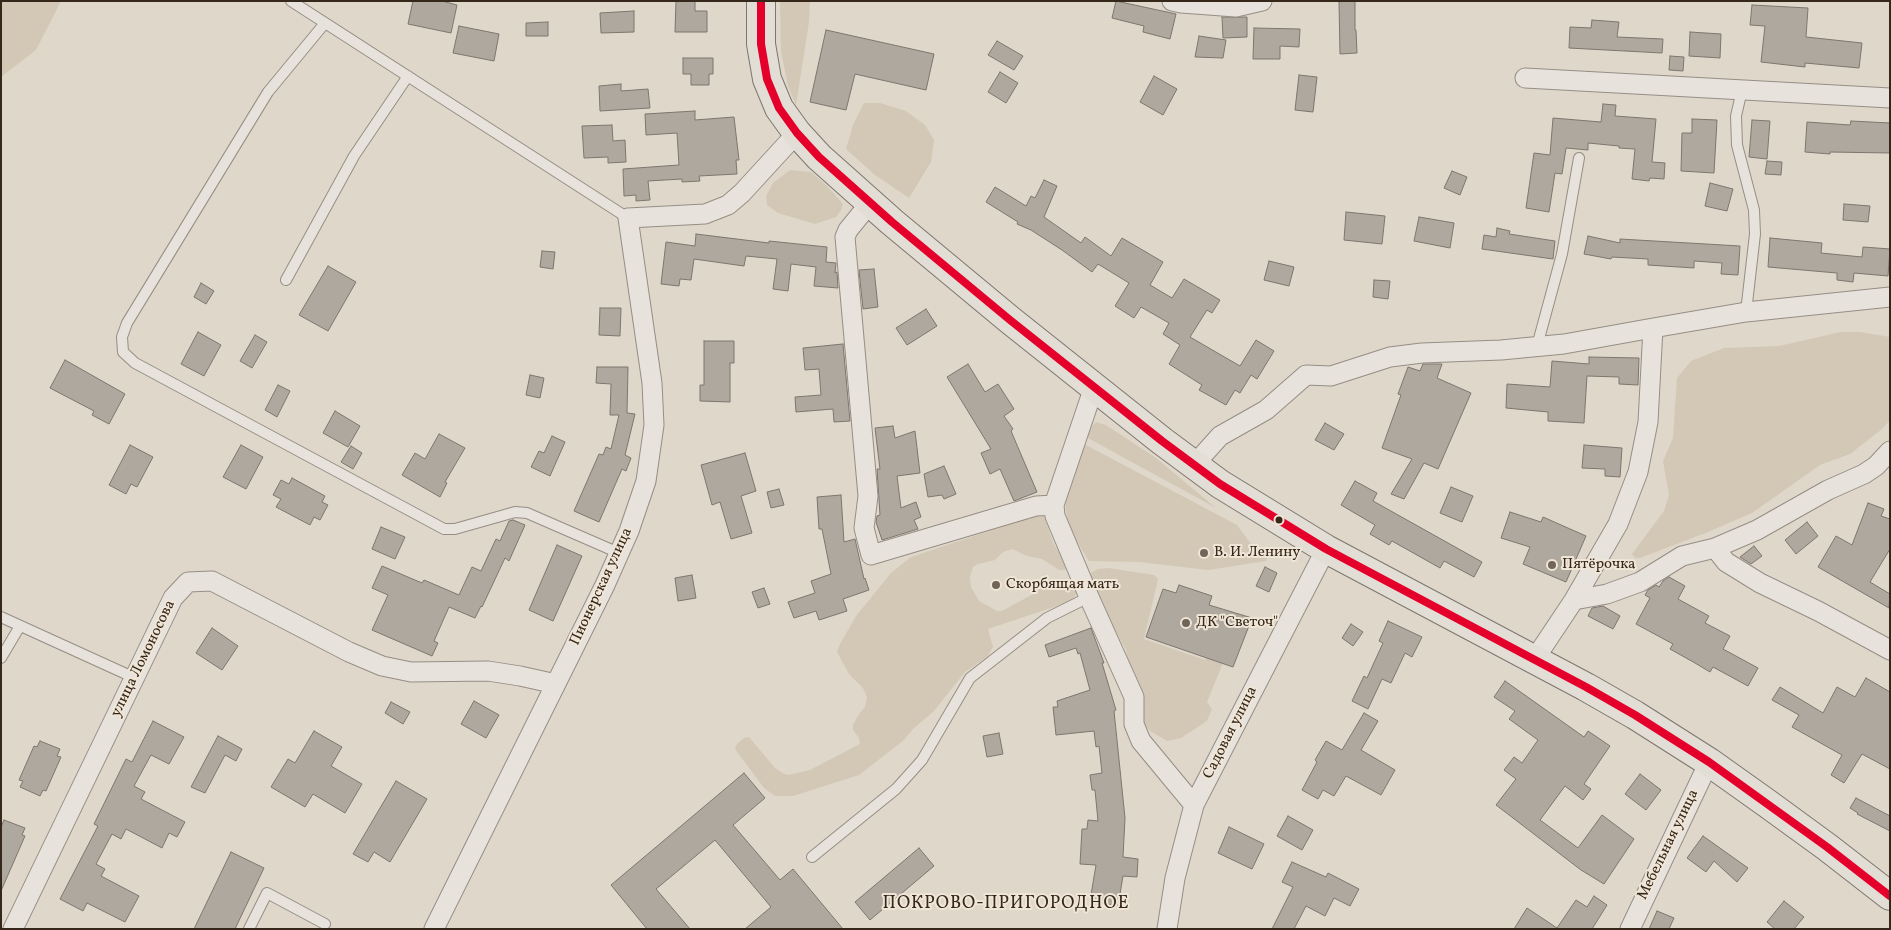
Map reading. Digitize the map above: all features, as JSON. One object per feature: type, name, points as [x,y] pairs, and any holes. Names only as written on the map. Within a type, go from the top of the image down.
[{"type":"main road","points":[[761,6],[761,44],[767,79],[779,108],[797,133],[819,157],[870,203],[1094,387],[1220,484],[1326,550],[1635,715],[1709,762],[1828,847],[1890,896]]},
{"type":"street","points":[[1172,1],[1236,7],[1262,1]]},
{"type":"street","points":[[1525,78],[1890,98]]},
{"type":"street","points":[[628,218],[706,214],[728,204],[742,193],[797,133]]},
{"type":"street","points":[[870,203],[848,230],[846,237],[868,496],[864,528],[871,554],[1036,506],[1054,505]]},
{"type":"street","name":"Пионерская улица","points":[[434,929],[619,553],[629,531],[646,481],[654,425],[652,383],[628,218]]},
{"type":"street","points":[[1194,465],[1220,436],[1266,410],[1306,375],[1331,376],[1390,357],[1564,344],[1746,312],[1890,297]]},
{"type":"street","points":[[1534,660],[1574,600],[1618,524],[1638,472],[1648,422],[1653,328]]},
{"type":"street","points":[[1094,387],[1054,505],[1055,516],[1134,697],[1134,724],[1141,741],[1194,805]]},
{"type":"street","points":[[1574,600],[1607,594],[1640,582],[1682,556],[1715,548],[1757,530],[1828,490],[1864,474],[1876,466],[1890,451]]},
{"type":"street","points":[[1715,548],[1726,562],[1760,583],[1818,611],[1890,650]]},
{"type":"street","name":"Садовая улица","points":[[1168,929],[1175,878],[1194,805],[1326,550]]},
{"type":"street","name":"улица Ломоносова","points":[[13,929],[173,598],[188,582],[212,581],[349,652],[382,666],[411,672],[488,671],[556,684]]},
{"type":"street","name":"Мебельная улица","points":[[1630,929],[1709,762]]},
{"type":"lane","points":[[291,1],[628,218]]},
{"type":"lane","points":[[325,23],[268,92],[126,323],[122,337],[124,352],[135,363],[444,529],[455,529],[515,512],[527,513],[619,553]]},
{"type":"lane","points":[[286,280],[354,156],[408,76]]},
{"type":"lane","points":[[1742,90],[1736,116],[1737,145],[1754,210],[1755,234],[1746,312]]},
{"type":"lane","points":[[1537,346],[1562,254],[1579,158]]},
{"type":"lane","points":[[812,858],[896,789],[922,760],[970,678],[1047,618],[1089,597]]},
{"type":"lane","points":[[1,617],[134,678]]},
{"type":"lane","points":[[1,658],[20,626]]},
{"type":"lane","points":[[249,929],[267,894],[327,927]]},
{"type":"shaded area","points":[[1,1],[61,1],[36,50],[1,77]]},
{"type":"shaded area","points":[[780,1],[810,1],[809,22],[796,105],[788,86],[781,51]]},
{"type":"shaded area","points":[[864,103],[880,103],[906,111],[925,125],[934,140],[931,162],[909,198],[875,175],[846,149],[853,125]]},
{"type":"shaded area","points":[[790,170],[811,172],[827,186],[843,204],[836,217],[815,224],[778,213],[767,205],[766,196],[773,183]]},
{"type":"shaded area","points":[[1841,332],[1860,332],[1890,337],[1890,420],[1882,429],[1850,454],[1820,465],[1752,513],[1708,532],[1640,558],[1635,558],[1632,554],[1664,511],[1669,495],[1663,461],[1673,438],[1677,378],[1691,361],[1724,348],[1779,346]]},
{"type":"shaded area","points":[[1096,422],[1106,425],[1156,458],[1216,508],[1086,437]]},
{"type":"shaded area","points":[[1084,444],[1237,525],[1251,544],[1265,550],[1268,556],[1266,561],[1208,570],[1140,562],[1089,561],[1068,527],[1065,502]]},
{"type":"shaded area","points":[[1040,514],[1044,516],[1054,545],[1066,561],[1067,566],[1065,570],[1059,570],[1042,559],[1027,556],[1012,549],[1003,552],[995,560],[973,567],[970,577],[971,587],[979,601],[997,611],[1002,611],[1035,593],[1050,580],[1066,580],[1073,585],[1077,593],[1072,601],[988,629],[993,647],[988,656],[965,672],[933,712],[913,729],[904,740],[859,775],[793,796],[775,796],[764,788],[735,749],[737,744],[744,738],[749,737],[775,768],[789,775],[810,770],[860,744],[859,738],[853,730],[853,725],[865,707],[867,697],[863,688],[849,674],[837,652],[856,616],[891,573],[911,557]]},
{"type":"shaded area","points":[[1108,568],[1154,575],[1158,579],[1144,639],[1205,660],[1212,647],[1227,653],[1207,702],[1212,709],[1207,721],[1181,738],[1167,741],[1150,731],[1140,717],[1126,650],[1087,579],[1091,573],[1098,569]]},
{"type":"building","points":[[413,1],[442,1],[457,5],[451,33],[408,24]]},
{"type":"building","points":[[676,1],[695,1],[695,11],[707,11],[707,32],[675,32]]},
{"type":"building","points":[[1116,1],[1176,14],[1170,39],[1143,32],[1144,26],[1112,18]]},
{"type":"building","points":[[1339,1],[1355,1],[1357,53],[1340,54]]},
{"type":"building","points":[[1752,5],[1808,8],[1806,37],[1862,43],[1859,68],[1805,63],[1805,67],[1761,62],[1765,26],[1750,25]]},
{"type":"building","points":[[634,11],[634,32],[601,33],[600,13]]},
{"type":"building","points":[[1222,17],[1247,17],[1247,37],[1223,38]]},
{"type":"building","points":[[1592,20],[1619,22],[1617,37],[1663,39],[1662,53],[1569,48],[1570,27],[1591,28]]},
{"type":"building","points":[[548,22],[548,36],[526,36],[526,23]]},
{"type":"building","points":[[459,26],[499,34],[494,61],[453,53]]},
{"type":"building","points":[[1254,28],[1300,29],[1299,47],[1280,46],[1280,59],[1253,59]]},
{"type":"building","points":[[826,30],[934,54],[926,90],[855,74],[846,110],[810,102]]},
{"type":"building","points":[[1690,32],[1721,34],[1720,58],[1689,56]]},
{"type":"building","points":[[1199,36],[1226,40],[1223,58],[1195,57]]},
{"type":"building","points":[[997,41],[1023,56],[1014,70],[988,55]]},
{"type":"building","points":[[1670,56],[1684,57],[1683,71],[1669,70]]},
{"type":"building","points":[[683,58],[713,58],[713,74],[709,74],[709,85],[691,85],[691,74],[683,74]]},
{"type":"building","points":[[1000,72],[1018,83],[1006,103],[988,92]]},
{"type":"building","points":[[1299,75],[1317,77],[1313,112],[1295,110]]},
{"type":"building","points":[[1154,76],[1177,89],[1163,115],[1140,102]]},
{"type":"building","points":[[621,84],[621,91],[648,89],[650,108],[600,111],[599,86]]},
{"type":"building","points":[[1603,104],[1616,105],[1615,116],[1656,119],[1652,162],[1665,163],[1664,179],[1650,178],[1649,181],[1632,179],[1635,149],[1588,143],[1588,150],[1566,148],[1562,174],[1555,173],[1549,212],[1526,208],[1534,153],[1550,155],[1553,118],[1601,122]]},
{"type":"building","points":[[695,111],[695,120],[734,117],[739,160],[736,160],[737,174],[699,176],[700,181],[682,182],[682,179],[648,181],[650,200],[636,201],[636,195],[624,196],[623,169],[679,165],[677,133],[646,135],[645,114]]},
{"type":"building","points":[[1692,119],[1717,120],[1714,173],[1681,171],[1682,133],[1692,133]]},
{"type":"building","points":[[1752,120],[1770,121],[1767,159],[1749,157]]},
{"type":"building","points":[[1851,121],[1890,123],[1890,153],[1830,152],[1830,154],[1805,152],[1807,122],[1850,125]]},
{"type":"building","points":[[612,125],[613,141],[625,140],[626,162],[608,163],[608,157],[584,158],[582,126]]},
{"type":"building","points":[[1767,161],[1782,162],[1781,175],[1765,174]]},
{"type":"building","points":[[1452,171],[1467,177],[1460,195],[1444,188]]},
{"type":"building","points":[[1044,180],[1057,186],[1044,217],[1081,243],[1085,237],[1111,256],[1122,238],[1163,262],[1150,285],[1172,298],[1184,279],[1220,300],[1212,313],[1207,310],[1190,337],[1240,366],[1256,340],[1274,351],[1257,379],[1251,375],[1240,393],[1235,390],[1226,405],[1199,390],[1202,385],[1169,364],[1180,345],[1163,334],[1169,323],[1141,307],[1134,318],[1115,306],[1129,283],[1098,264],[1092,272],[1062,250],[1031,230],[1017,224],[1018,222],[986,202],[995,187],[1026,206],[1031,196],[1035,198]]},
{"type":"building","points":[[1710,183],[1733,189],[1727,211],[1705,206]]},
{"type":"building","points":[[1844,204],[1870,206],[1868,222],[1843,220]]},
{"type":"building","points":[[1346,212],[1385,216],[1382,244],[1344,240]]},
{"type":"building","points":[[1419,217],[1454,223],[1450,248],[1414,241]]},
{"type":"building","points":[[1497,228],[1510,231],[1509,234],[1555,241],[1553,259],[1482,249],[1484,235],[1496,237]]},
{"type":"building","points":[[696,234],[769,243],[769,241],[827,247],[826,262],[836,263],[835,273],[837,272],[838,288],[814,286],[816,267],[791,264],[788,291],[773,289],[777,259],[746,256],[744,266],[694,259],[691,280],[680,279],[679,286],[661,284],[666,242],[695,246]]},
{"type":"building","points":[[1588,236],[1620,243],[1620,239],[1740,246],[1738,275],[1721,274],[1722,263],[1694,261],[1694,268],[1648,265],[1648,259],[1612,257],[1611,259],[1584,254]]},
{"type":"building","points":[[1770,238],[1822,243],[1821,253],[1862,257],[1863,247],[1890,249],[1888,276],[1854,273],[1853,282],[1837,280],[1837,273],[1768,267]]},
{"type":"building","points":[[542,251],[555,252],[553,269],[540,267]]},
{"type":"building","points":[[1269,261],[1294,267],[1289,286],[1264,280]]},
{"type":"building","points":[[328,266],[356,282],[328,331],[299,315]]},
{"type":"building","points":[[874,269],[878,307],[863,309],[859,270]]},
{"type":"building","points":[[1374,280],[1390,281],[1388,299],[1373,297]]},
{"type":"building","points":[[201,283],[214,291],[206,304],[194,297]]},
{"type":"building","points":[[600,308],[621,308],[620,336],[599,335]]},
{"type":"building","points":[[926,309],[937,326],[907,345],[896,328]]},
{"type":"building","points":[[198,332],[221,345],[204,376],[181,364]]},
{"type":"building","points":[[255,335],[267,342],[252,368],[240,361]]},
{"type":"building","points":[[704,341],[734,341],[734,363],[730,363],[730,402],[700,401],[700,385],[704,385]]},
{"type":"building","points":[[843,344],[850,421],[834,422],[833,409],[796,412],[795,397],[821,395],[819,369],[805,370],[803,348]]},
{"type":"building","points":[[1589,357],[1639,358],[1638,385],[1619,384],[1619,377],[1587,376],[1584,423],[1548,421],[1548,412],[1506,408],[1507,384],[1550,387],[1552,361],[1589,364]]},
{"type":"building","points":[[65,360],[125,394],[109,424],[92,415],[94,411],[50,388]]},
{"type":"building","points":[[968,364],[985,392],[998,384],[1014,409],[1004,416],[1013,429],[1011,431],[1037,492],[1014,501],[1000,469],[990,474],[981,453],[991,449],[947,377]]},
{"type":"building","points":[[1423,364],[1442,364],[1437,378],[1471,393],[1438,469],[1424,463],[1404,499],[1391,494],[1412,459],[1382,448],[1401,395],[1398,394],[1408,367],[1420,371]]},
{"type":"building","points":[[597,367],[628,367],[627,413],[635,414],[625,455],[631,458],[626,471],[622,469],[599,522],[574,511],[599,454],[603,455],[606,447],[611,449],[619,415],[610,415],[611,384],[596,383]]},
{"type":"building","points":[[530,375],[544,378],[540,398],[526,395]]},
{"type":"building","points":[[278,385],[290,391],[277,417],[265,410]]},
{"type":"building","points":[[335,411],[360,426],[348,447],[323,433]]},
{"type":"building","points":[[1325,423],[1344,434],[1334,450],[1315,440]]},
{"type":"building","points":[[893,426],[895,438],[915,431],[920,473],[897,476],[901,508],[916,502],[921,517],[914,520],[918,529],[882,540],[876,522],[877,516],[880,515],[877,469],[880,469],[875,428]]},
{"type":"building","points":[[439,434],[465,448],[445,482],[447,483],[440,497],[402,475],[415,453],[425,459]]},
{"type":"building","points":[[552,436],[565,442],[550,476],[531,467],[539,451],[544,453]]},
{"type":"building","points":[[130,445],[153,457],[137,487],[131,484],[126,494],[109,485]]},
{"type":"building","points":[[241,445],[263,457],[246,489],[223,477]]},
{"type":"building","points":[[1584,445],[1622,448],[1620,477],[1605,476],[1605,469],[1582,468]]},
{"type":"building","points":[[351,446],[362,453],[353,469],[341,462]]},
{"type":"building","points":[[745,453],[756,491],[741,496],[752,533],[731,539],[720,502],[712,505],[701,465]]},
{"type":"building","points":[[944,466],[956,494],[944,499],[942,495],[928,497],[924,474]]},
{"type":"building","points":[[292,478],[325,496],[322,502],[328,505],[320,520],[314,517],[310,525],[276,507],[281,499],[273,495],[281,480],[289,484]]},
{"type":"building","points":[[1355,481],[1377,493],[1373,501],[1482,562],[1474,577],[1444,561],[1440,568],[1392,541],[1389,545],[1370,534],[1375,525],[1341,505]]},
{"type":"building","points":[[1451,487],[1473,496],[1462,522],[1440,513]]},
{"type":"building","points":[[779,489],[784,505],[771,508],[767,492]]},
{"type":"building","points":[[841,495],[844,542],[855,539],[864,579],[869,590],[843,599],[847,611],[819,620],[816,611],[794,618],[788,602],[815,593],[811,581],[831,574],[822,529],[819,529],[817,497]]},
{"type":"building","points":[[1868,503],[1884,509],[1881,516],[1890,519],[1890,549],[1870,582],[1890,594],[1889,608],[1818,567],[1836,536],[1852,545]]},
{"type":"building","points":[[1510,512],[1541,522],[1543,517],[1586,536],[1566,582],[1523,564],[1530,547],[1501,538]]},
{"type":"building","points":[[513,520],[525,525],[509,561],[505,558],[482,607],[475,618],[449,607],[434,641],[438,643],[432,656],[372,630],[388,595],[372,588],[382,566],[422,583],[424,580],[459,595],[472,567],[481,571],[496,539],[500,541],[509,521]]},
{"type":"building","points":[[1807,522],[1818,536],[1796,554],[1785,540]]},
{"type":"building","points":[[381,527],[405,537],[395,559],[372,549]]},
{"type":"building","points":[[557,545],[582,556],[553,621],[529,610]]},
{"type":"building","points":[[1754,546],[1762,556],[1751,564],[1740,557]]},
{"type":"building","points":[[1265,567],[1277,573],[1269,592],[1256,586]]},
{"type":"building","points":[[692,575],[696,598],[678,601],[675,578]]},
{"type":"building","points":[[1669,577],[1685,586],[1678,599],[1709,616],[1705,623],[1730,636],[1723,649],[1758,668],[1748,686],[1713,667],[1710,672],[1670,649],[1673,644],[1636,624],[1650,598],[1645,595],[1648,590],[1656,585],[1659,587]]},
{"type":"building","points":[[1179,585],[1212,596],[1209,605],[1252,618],[1233,667],[1146,637],[1163,589],[1176,593]]},
{"type":"building","points":[[764,588],[770,604],[758,608],[752,592]]},
{"type":"building","points":[[1603,606],[1620,616],[1613,629],[1588,616],[1592,608]]},
{"type":"building","points":[[1388,621],[1422,637],[1412,657],[1405,653],[1391,683],[1382,679],[1368,709],[1352,701],[1364,676],[1367,678],[1383,643],[1379,641]]},
{"type":"building","points":[[1351,624],[1363,632],[1353,646],[1342,638]]},
{"type":"building","points":[[212,628],[238,646],[222,670],[196,653]]},
{"type":"building","points":[[1091,628],[1104,663],[1102,663],[1116,710],[1114,711],[1125,818],[1123,857],[1138,859],[1137,877],[1123,876],[1118,906],[1090,901],[1096,865],[1080,864],[1082,829],[1087,829],[1088,820],[1098,821],[1095,790],[1092,790],[1090,775],[1102,773],[1099,746],[1096,747],[1094,731],[1056,735],[1053,707],[1058,707],[1057,701],[1090,690],[1080,653],[1078,654],[1076,648],[1049,657],[1045,645]]},
{"type":"building","points":[[1866,678],[1890,692],[1890,769],[1862,754],[1844,783],[1831,775],[1842,755],[1792,727],[1799,715],[1772,700],[1780,687],[1823,713],[1837,687],[1855,697]]},
{"type":"building","points":[[1505,681],[1584,737],[1588,731],[1610,746],[1584,784],[1591,789],[1583,800],[1565,786],[1540,820],[1578,848],[1602,815],[1634,839],[1604,884],[1581,870],[1496,805],[1516,779],[1504,770],[1514,757],[1522,763],[1538,740],[1509,719],[1515,711],[1494,697]]},
{"type":"building","points":[[474,701],[499,715],[486,738],[461,724]]},
{"type":"building","points":[[391,702],[410,712],[403,724],[385,713]]},
{"type":"building","points":[[1364,713],[1378,721],[1361,750],[1395,770],[1381,795],[1346,776],[1334,796],[1323,790],[1318,799],[1302,790],[1317,762],[1315,760],[1326,741],[1342,750]]},
{"type":"building","points":[[153,721],[184,737],[169,764],[151,755],[134,786],[145,792],[141,799],[185,822],[177,837],[169,833],[162,848],[126,829],[121,839],[112,834],[96,864],[105,869],[101,876],[139,896],[125,922],[87,903],[83,911],[60,899],[98,826],[94,824],[126,759],[132,762]]},
{"type":"building","points":[[314,731],[342,747],[331,766],[362,784],[345,813],[313,794],[305,807],[271,787],[288,759],[295,763]]},
{"type":"building","points":[[999,733],[1003,754],[987,757],[983,736]]},
{"type":"building","points":[[218,736],[242,749],[236,761],[225,755],[205,793],[191,787]]},
{"type":"building","points":[[40,741],[60,749],[57,756],[61,757],[46,791],[43,790],[40,796],[20,787],[23,781],[19,780],[34,746],[37,747]]},
{"type":"building","points":[[744,773],[765,798],[733,825],[780,880],[793,869],[843,929],[745,929],[771,907],[715,840],[656,889],[690,929],[647,929],[611,885]]},
{"type":"building","points":[[1640,774],[1661,790],[1646,810],[1625,794]]},
{"type":"building","points":[[396,781],[427,799],[390,862],[374,852],[368,862],[353,854]]},
{"type":"building","points":[[1856,798],[1890,816],[1890,831],[1857,814],[1850,808]]},
{"type":"building","points":[[1288,816],[1313,830],[1302,850],[1277,836]]},
{"type":"building","points":[[4,820],[25,828],[22,835],[25,836],[1,891],[1,827]]},
{"type":"building","points":[[1229,827],[1264,844],[1252,869],[1218,853]]},
{"type":"building","points":[[1703,836],[1748,868],[1737,882],[1714,861],[1706,872],[1687,858]]},
{"type":"building","points":[[919,848],[934,866],[870,920],[855,902]]},
{"type":"building","points":[[231,852],[264,868],[235,929],[194,929]]},
{"type":"building","points":[[1292,862],[1326,877],[1328,873],[1359,889],[1350,906],[1334,898],[1325,916],[1306,906],[1294,929],[1272,929],[1293,887],[1282,882]]},
{"type":"building","points":[[1594,896],[1607,905],[1592,929],[1514,929],[1527,908],[1557,928],[1576,900],[1587,907]]},
{"type":"building","points":[[1784,901],[1804,917],[1794,929],[1775,929],[1767,922]]},
{"type":"building","points":[[1657,911],[1674,918],[1669,929],[1649,929]]},
{"type":"transit line","points":[[761,1],[761,44],[767,79],[779,108],[797,133],[819,157],[892,222],[1010,320],[1162,441],[1220,484],[1326,549],[1635,715],[1709,762],[1827,847],[1890,896]]},
{"type":"place","name":"В. И. Ленину","points":[[1204,553]]},
{"type":"place","name":"Пятёрочка","points":[[1552,565]]},
{"type":"place","name":"Скорбящая мать","points":[[996,585]]},
{"type":"place","name":"ДК \"Светоч\"","points":[[1186,623]]},
{"type":"district","name":"ПОКРОВО-ПРИГОРОДНОЕ","points":[[1006,905]]}]
